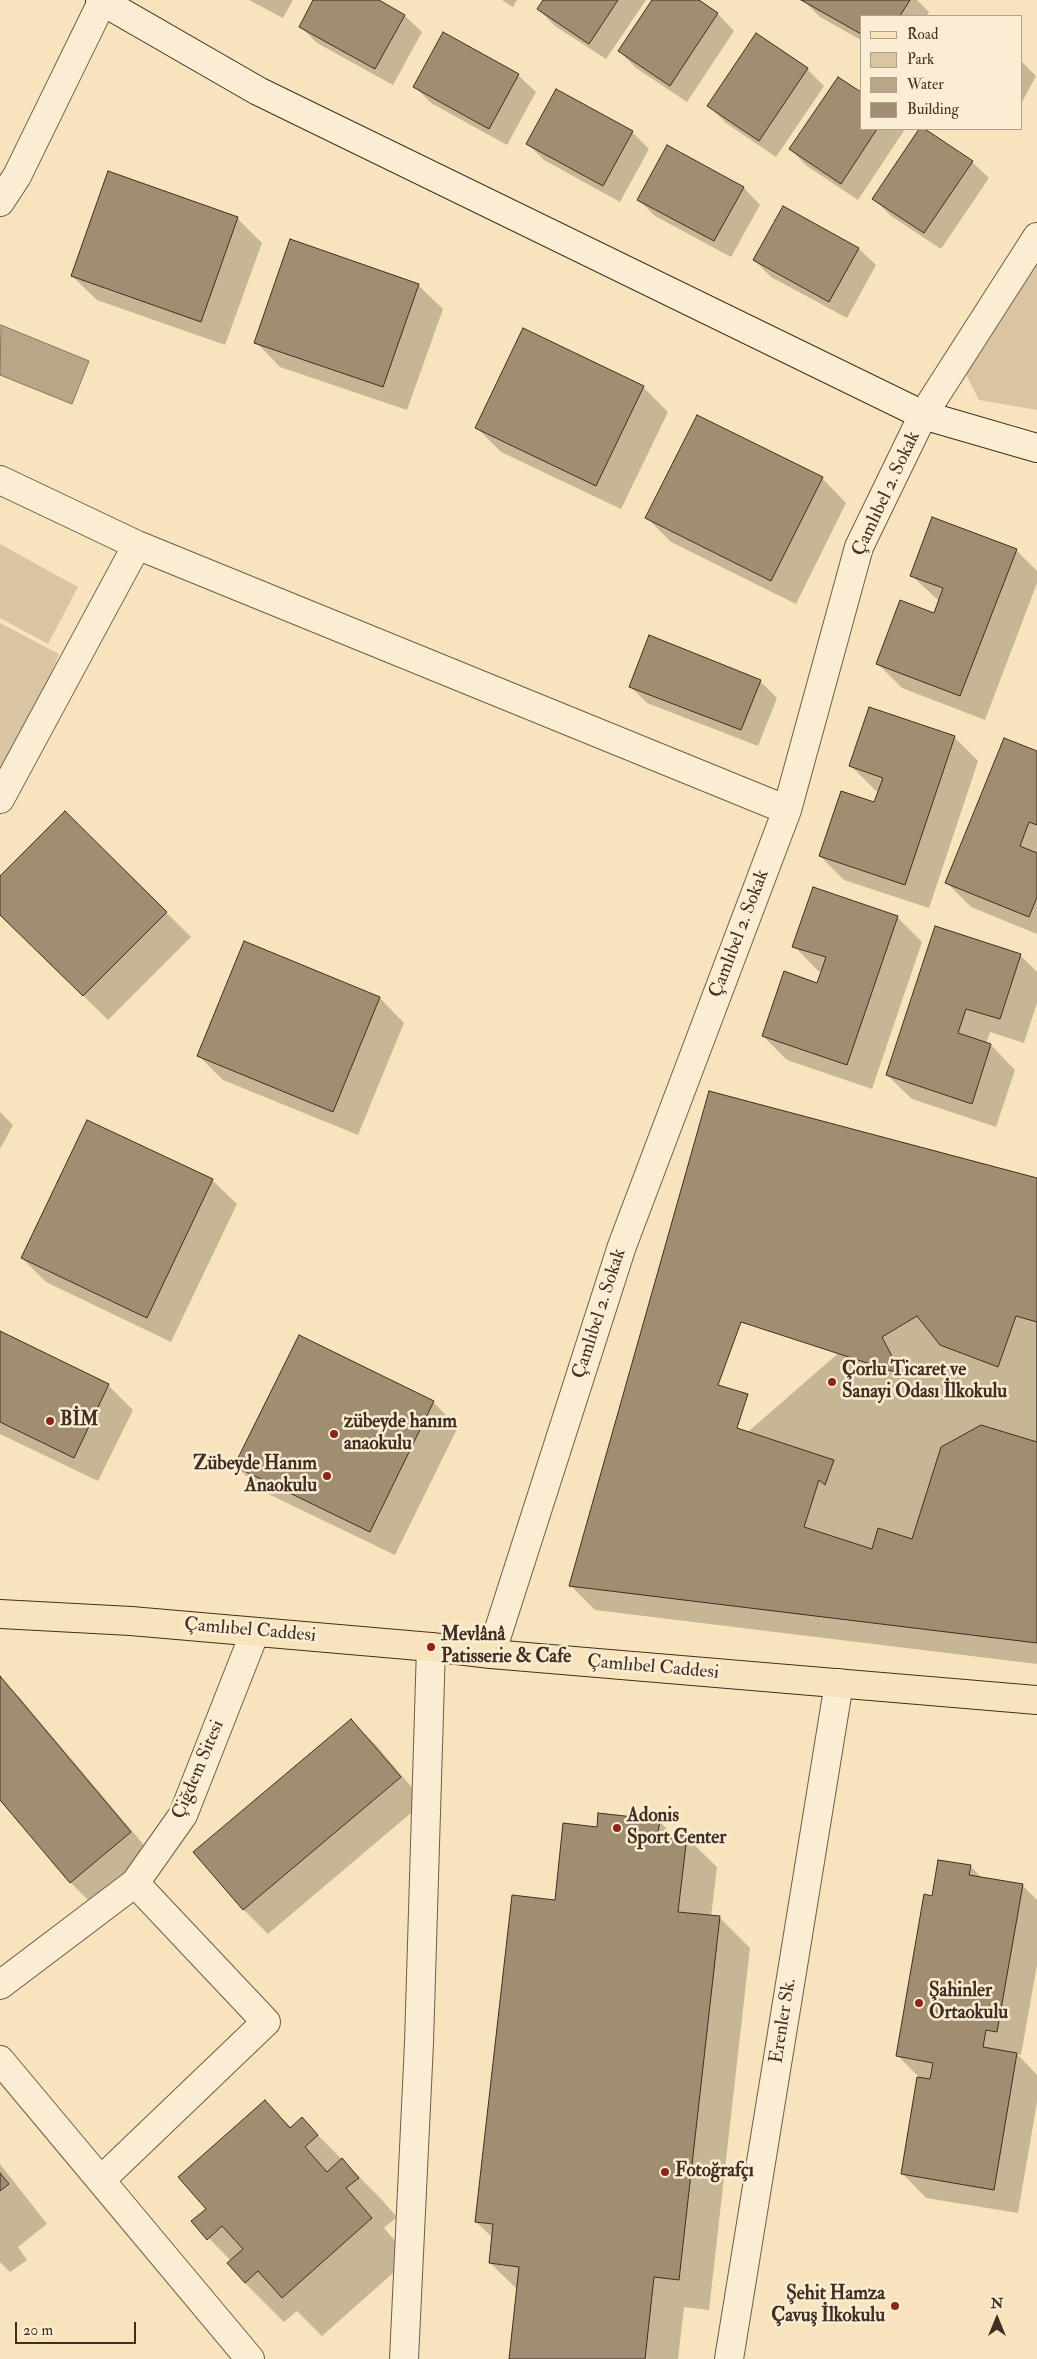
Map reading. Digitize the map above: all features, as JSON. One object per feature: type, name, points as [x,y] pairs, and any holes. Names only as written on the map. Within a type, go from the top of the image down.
[{"type":"main road","name":"Çamlıbel Caddesi","points":[[0,1614],[131,1621],[491,1654],[1037,1700]]},
{"type":"street","points":[[0,202],[16,176],[101,1],[258,91],[923,415],[1037,448]]},
{"type":"street","name":"Çamlıbel 2. Sokak","points":[[491,1654],[622,1246],[787,810],[859,547],[923,415],[1037,238]]},
{"type":"street","points":[[0,480],[137,545],[787,810]]},
{"type":"street","points":[[0,798],[137,545]]},
{"type":"street","name":"Çiğdem Sitesi","points":[[0,1985],[135,1883],[184,1815],[255,1632]]},
{"type":"street","points":[[404,2359],[419,2043],[431,1647]]},
{"type":"street","name":"Erenler Sk.","points":[[729,2359],[838,1683]]},
{"type":"street","points":[[100,2180],[266,2022],[135,1883]]},
{"type":"street","points":[[0,2060],[250,2359]]},
{"type":"green space","points":[[1037,263],[1037,410],[979,400],[966,374]]},
{"type":"green space","points":[[0,544],[78,587],[48,644],[0,618]]},
{"type":"green space","points":[[0,623],[59,654],[3,792],[0,790]]},
{"type":"water","points":[[1,325],[89,361],[72,404],[0,375]]},
{"type":"building","points":[[313,0],[379,0],[405,15],[375,69],[299,27]]},
{"type":"building","points":[[543,0],[618,0],[589,44],[537,9]]},
{"type":"building","points":[[652,0],[699,0],[718,13],[670,86],[618,51]]},
{"type":"building","points":[[801,0],[910,0],[901,15],[860,15],[860,33]]},
{"type":"building","points":[[443,32],[519,74],[489,129],[413,87]]},
{"type":"building","points":[[756,33],[808,68],[759,141],[707,106]]},
{"type":"building","points":[[838,77],[860,91],[860,130],[876,130],[841,184],[789,149]]},
{"type":"building","points":[[556,89],[633,131],[603,186],[526,144]]},
{"type":"building","points":[[918,130],[926,130],[973,161],[924,233],[872,199]]},
{"type":"building","points":[[667,145],[744,187],[714,241],[637,200]]},
{"type":"building","points":[[108,171],[238,217],[201,322],[71,276]]},
{"type":"building","points":[[783,206],[859,248],[829,302],[753,260]]},
{"type":"building","points":[[290,239],[419,284],[383,387],[254,343]]},
{"type":"building","points":[[523,328],[644,386],[596,486],[475,428]]},
{"type":"building","points":[[697,415],[823,477],[771,581],[645,518]]},
{"type":"building","points":[[932,517],[1017,549],[960,696],[876,664],[900,600],[934,613],[943,588],[910,576]]},
{"type":"building","points":[[649,635],[761,680],[741,730],[629,687]]},
{"type":"building","points":[[869,707],[955,736],[905,885],[819,856],[841,791],[874,802],[883,778],[849,766]]},
{"type":"building","points":[[1004,738],[1037,751],[1037,825],[1029,822],[1020,846],[1037,853],[1037,897],[1029,917],[945,883]]},
{"type":"building","points":[[65,811],[167,912],[83,996],[0,915],[0,876]]},
{"type":"building","points":[[813,887],[898,916],[847,1065],[762,1036],[784,971],[817,983],[826,957],[792,947]]},
{"type":"building","points":[[935,926],[1021,954],[1000,1019],[966,1009],[958,1033],[991,1044],[972,1104],[886,1075]]},
{"type":"building","points":[[244,941],[380,997],[333,1112],[197,1056]]},
{"type":"building","name":"Çorlu Ticaret ve Sanayi Odası İlkokulu","points":[[709,1091],[1037,1178],[1037,1643],[569,1586]]},
{"type":"building","points":[[87,1120],[213,1179],[147,1318],[21,1258]]},
{"type":"building","points":[[917,1316],[940,1345],[998,1367],[1016,1316],[1037,1322],[1037,1442],[981,1425],[941,1447],[912,1539],[878,1528],[872,1549],[804,1527],[819,1480],[825,1485],[834,1460],[737,1428],[748,1394],[718,1385],[741,1322],[901,1374],[882,1337]]},
{"type":"building","points":[[0,1331],[109,1384],[74,1458],[0,1422]]},
{"type":"building","name":"zübeyde hanım anaokulu","points":[[299,1335],[434,1401],[370,1532],[234,1466]]},
{"type":"building","points":[[0,1676],[131,1832],[70,1883],[0,1800]]},
{"type":"building","points":[[351,1719],[401,1777],[243,1910],[193,1852]]},
{"type":"building","points":[[598,1813],[660,1820],[658,1832],[687,1836],[678,1912],[720,1916],[679,2280],[654,2277],[645,2359],[509,2359],[519,2267],[489,2263],[493,2224],[475,2222],[512,1895],[555,1900],[563,1823],[597,1827]]},
{"type":"building","points":[[938,1860],[971,1865],[969,1875],[1023,1884],[997,2032],[986,2030],[983,2047],[1017,2053],[994,2190],[901,2174],[917,2077],[930,2079],[933,2063],[896,2056],[924,1894],[932,1896]]},
{"type":"building","points":[[265,2100],[290,2128],[302,2117],[318,2135],[305,2147],[327,2172],[342,2158],[359,2178],[346,2188],[372,2218],[282,2298],[258,2271],[245,2283],[227,2263],[243,2249],[222,2226],[207,2240],[191,2221],[206,2209],[178,2177]]},
{"type":"building","points":[[0,2173],[9,2184],[0,2191]]},
{"type":"place","name":"Çorlu Ticaret ve Sanayi Odası İlkokulu","points":[[832,1382]]},
{"type":"place","name":"BİM","points":[[50,1421]]},
{"type":"place","name":"zübeyde hanım anaokulu","points":[[334,1434]]},
{"type":"place","name":"Zübeyde Hanım Anaokulu","points":[[327,1476]]},
{"type":"place","name":"Mevlânâ Patisserie & Cafe","points":[[431,1647]]},
{"type":"place","name":"Adonis Sport Center","points":[[617,1828]]},
{"type":"place","name":"Şahinler Ortaokulu","points":[[919,2003]]},
{"type":"place","name":"Fotoğrafçı","points":[[665,2172]]},
{"type":"place","name":"Şehit Hamza Çavuş İlkokulu","points":[[895,2306]]}]
